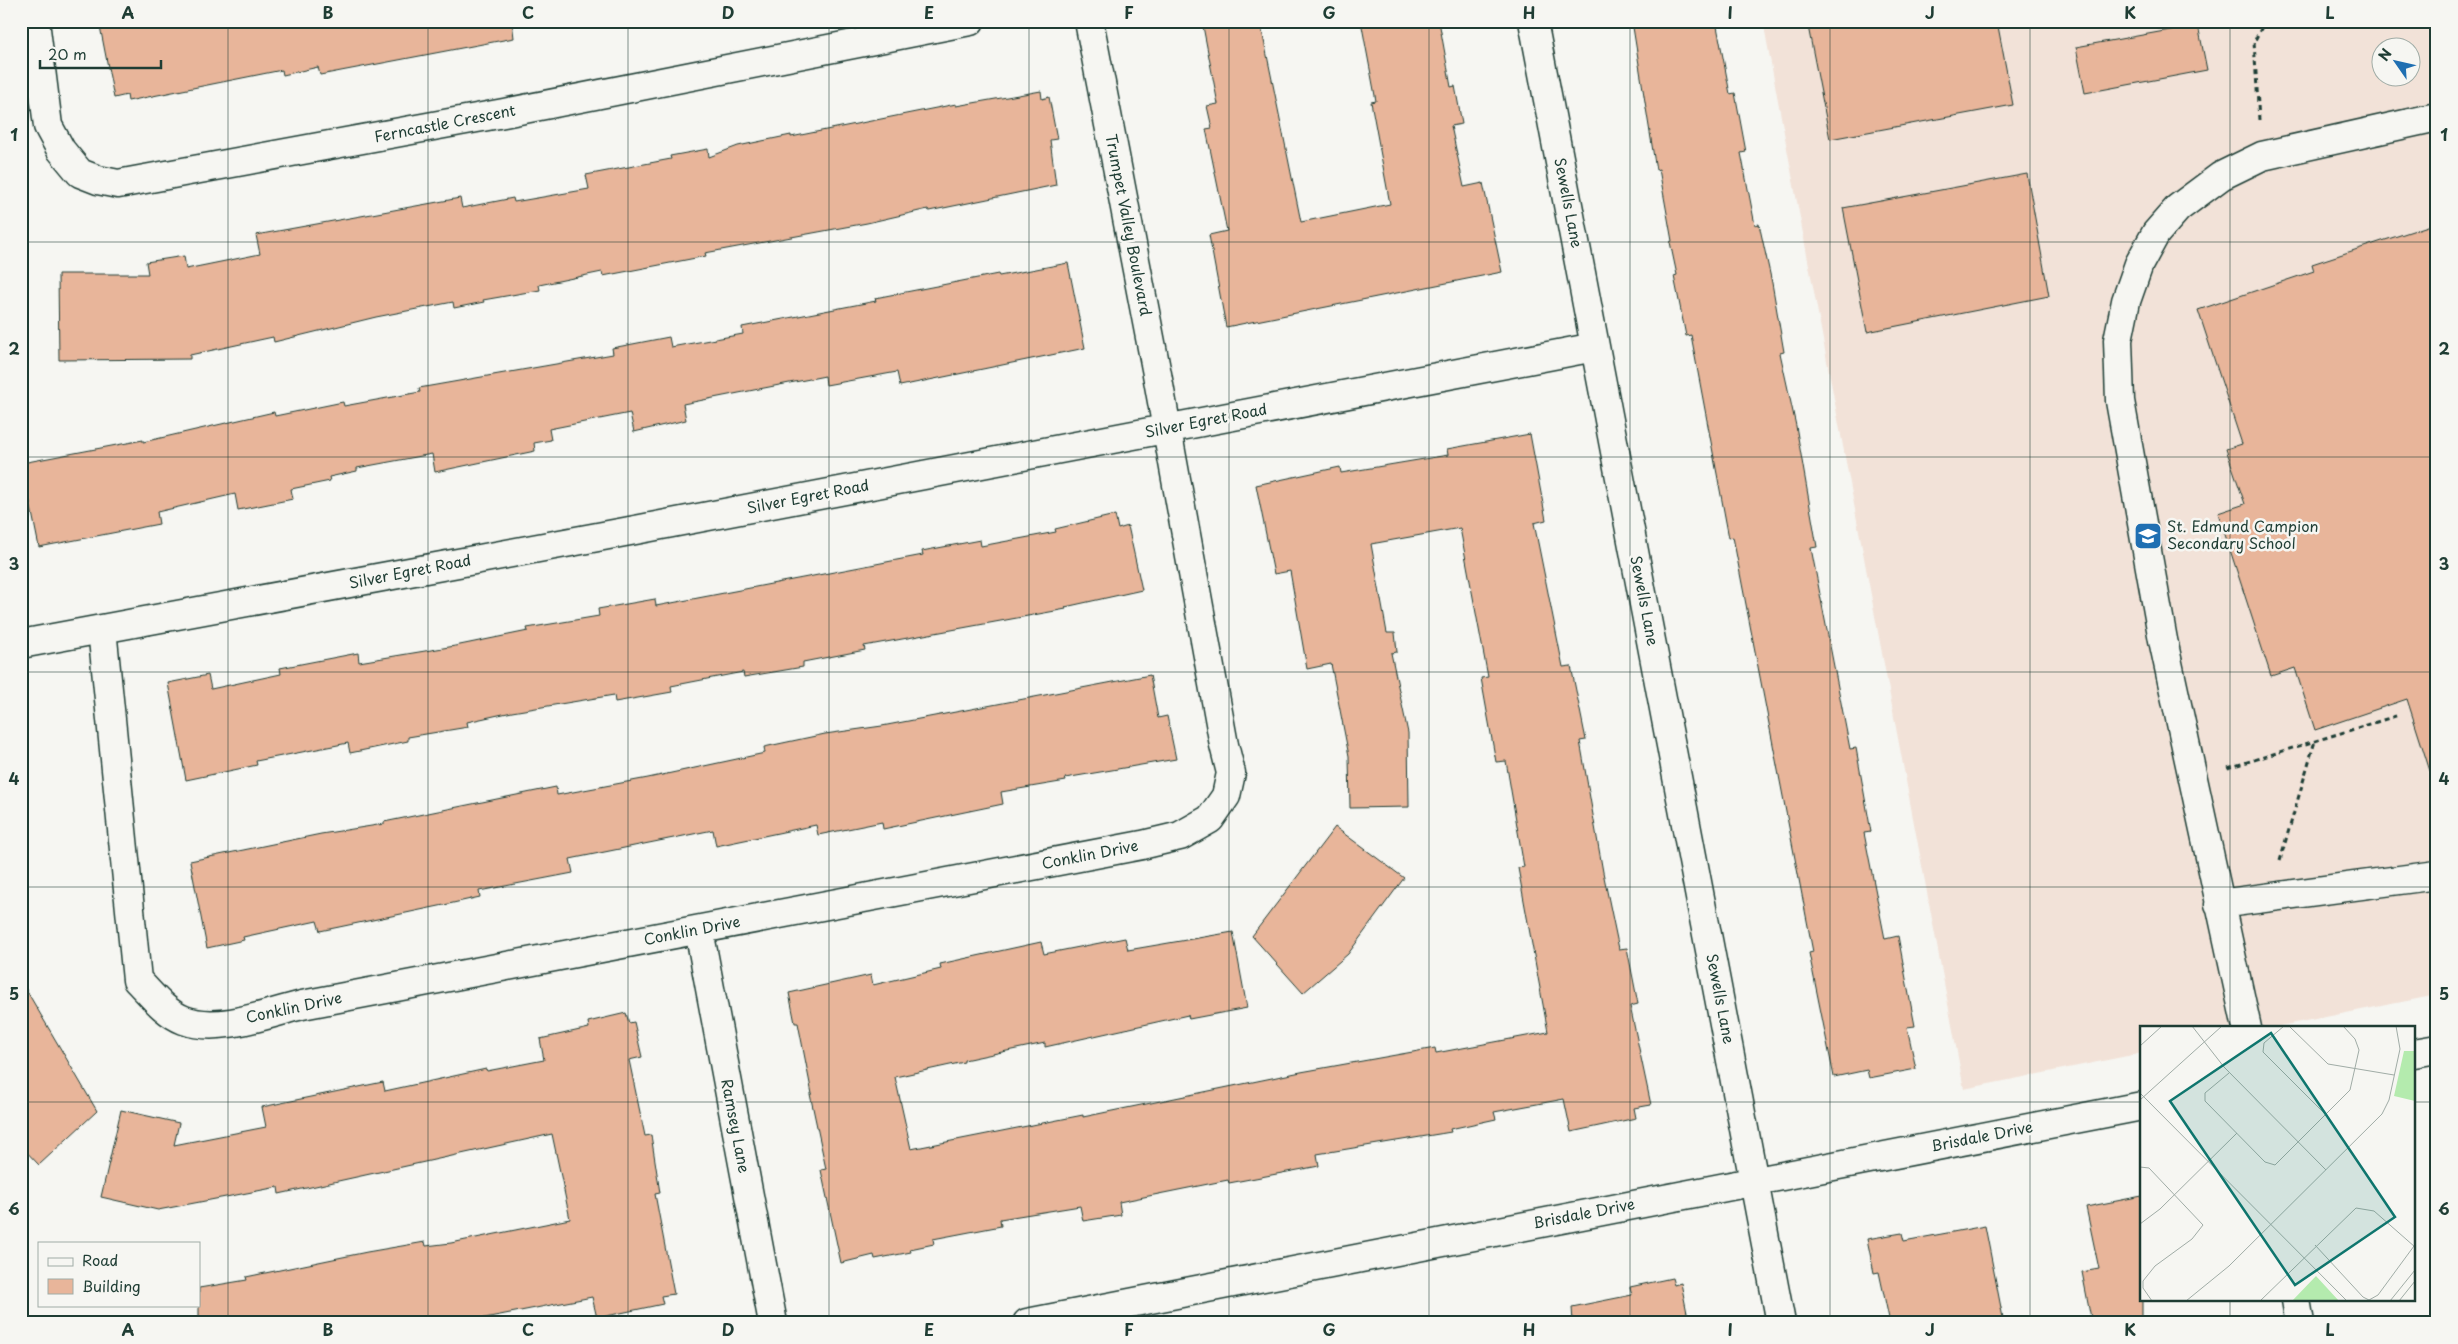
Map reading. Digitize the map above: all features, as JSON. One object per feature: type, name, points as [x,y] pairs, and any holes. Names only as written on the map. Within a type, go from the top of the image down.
[{"type":"street","name":"Ferncastle Crescent","points":[[35,21],[48,126],[61,150],[80,173],[98,180],[118,184],[495,115],[970,21]]},
{"type":"street","name":"Trumpet Valley Boulevard","points":[[1089,21],[1166,429]]},
{"type":"street","name":"Sewells Lane","points":[[1533,21],[1781,1323]]},
{"type":"street","points":[[2247,1026],[2162,640],[2120,401],[2118,340],[2126,301],[2139,264],[2156,233],[2178,208],[2221,176],[2262,156],[2437,116]]},
{"type":"street","name":"Silver Egret Road","points":[[21,644],[1595,347]]},
{"type":"street","name":"Conklin Drive","points":[[102,629],[137,980],[158,1002],[183,1020],[214,1026],[302,1005],[1142,845],[1180,836],[1210,819],[1226,796],[1231,773],[1224,745],[1166,429]]},
{"type":"street","points":[[2219,904],[2278,895],[2322,892],[2437,875]]},
{"type":"street","name":"Ramsey Lane","points":[[699,930],[774,1323]]},
{"type":"street","points":[[2416,1053],[2437,1049]]},
{"type":"street","name":"Brisdale Drive","points":[[1027,1323],[2140,1106]]},
{"type":"street","points":[[2296,1302],[2300,1323]]},
{"type":"path","points":[[2262,156],[2254,42],[2265,21]]},
{"type":"path","points":[[2191,779],[2399,715]]},
{"type":"path","points":[[2278,895],[2280,862],[2315,741]]},
{"type":"shaded area","name":"St. Edmund Campion Secondary School","points":[[1763,21],[2437,21],[2437,995],[2280,1026],[2140,1026],[2140,1053],[1964,1089]]},
{"type":"building","points":[[99,21],[512,21],[514,38],[320,75],[318,67],[283,75],[282,70],[128,101],[127,95],[114,98]]},
{"type":"building","points":[[1202,21],[1260,21],[1301,222],[1390,204],[1371,102],[1376,101],[1361,21],[1439,21],[1451,87],[1455,86],[1462,124],[1451,126],[1464,187],[1483,183],[1502,272],[1226,327],[1209,235],[1227,231],[1206,129],[1212,128],[1207,106],[1218,104]]},
{"type":"building","points":[[1632,21],[1716,21],[1730,94],[1735,93],[1746,152],[1741,153],[1755,225],[1759,224],[1772,283],[1784,352],[1780,353],[1796,426],[1817,547],[1811,548],[1850,749],[1856,748],[1871,832],[1864,833],[1885,939],[1898,936],[1915,1026],[1907,1027],[1916,1069],[1869,1078],[1867,1070],[1834,1077],[1809,953],[1813,952],[1733,537],[1729,538],[1691,335],[1686,336],[1674,276],[1677,275],[1670,242],[1672,241],[1659,169],[1656,170]]},
{"type":"building","points":[[1807,21],[1997,21],[2013,105],[1830,139]]},
{"type":"building","points":[[2198,25],[2207,70],[2085,93],[2076,47]]},
{"type":"building","points":[[1041,91],[1042,99],[1049,97],[1057,139],[1050,140],[1056,185],[705,253],[706,256],[603,276],[602,272],[539,285],[540,290],[483,300],[484,302],[454,308],[453,302],[376,317],[274,342],[273,337],[190,355],[190,359],[59,360],[58,274],[148,274],[146,262],[184,256],[186,269],[260,254],[256,235],[460,198],[462,208],[513,198],[514,202],[589,189],[586,175],[671,159],[670,156],[708,149],[709,157],[738,146],[791,135],[791,137],[956,104],[956,106]]},
{"type":"building","points":[[2027,174],[2049,296],[1867,332],[1843,208]]},
{"type":"building","points":[[2437,223],[2437,770],[2430,771],[2407,699],[2315,730],[2295,668],[2271,676],[2218,513],[2245,504],[2226,449],[2242,444],[2198,310],[2314,271],[2312,264]]},
{"type":"building","points":[[1068,263],[1085,348],[900,386],[897,372],[826,385],[825,376],[683,404],[686,420],[634,432],[630,413],[549,429],[551,440],[534,443],[535,451],[435,472],[432,454],[357,468],[357,471],[329,477],[330,481],[291,489],[293,499],[238,510],[235,494],[157,512],[159,524],[39,547],[22,463],[143,440],[143,442],[274,412],[275,416],[343,402],[344,406],[420,392],[419,388],[613,354],[612,348],[669,337],[671,347],[743,334],[742,327],[876,301],[875,298],[998,274],[999,276]]},
{"type":"building","points":[[1530,434],[1546,520],[1534,523],[1563,667],[1571,666],[1586,740],[1580,741],[1603,872],[1619,949],[1627,948],[1638,1004],[1630,1006],[1651,1105],[1634,1108],[1636,1118],[1571,1132],[1564,1099],[1494,1112],[1496,1119],[1450,1129],[1451,1132],[1317,1154],[1319,1166],[1229,1183],[1228,1180],[1119,1202],[1121,1215],[1083,1221],[1080,1206],[1000,1219],[1001,1226],[933,1239],[934,1244],[910,1249],[911,1252],[875,1259],[874,1255],[841,1263],[821,1170],[826,1169],[810,1094],[812,1094],[798,1023],[795,1023],[789,993],[871,975],[873,985],[941,969],[940,964],[1041,942],[1044,954],[1125,938],[1128,950],[1233,932],[1247,1008],[1189,1019],[1188,1015],[1045,1047],[1045,1043],[895,1077],[911,1149],[1083,1115],[1083,1117],[1301,1072],[1435,1048],[1436,1053],[1548,1032],[1518,868],[1524,867],[1506,761],[1496,762],[1481,678],[1488,677],[1460,528],[1371,544],[1387,633],[1395,633],[1397,652],[1391,653],[1408,733],[1409,807],[1350,808],[1349,756],[1331,664],[1307,669],[1290,571],[1274,574],[1256,485],[1340,467],[1341,473],[1448,455],[1447,449]]},
{"type":"building","points":[[1115,515],[1118,529],[1128,526],[1142,590],[1065,607],[1066,609],[864,646],[865,650],[803,662],[803,667],[744,677],[743,672],[671,686],[672,692],[615,702],[614,695],[512,712],[467,722],[468,727],[408,737],[408,741],[350,753],[348,743],[256,761],[257,765],[186,780],[168,683],[208,675],[211,689],[281,674],[280,668],[358,653],[359,662],[455,646],[528,631],[527,628],[599,616],[598,609],[655,599],[656,606],[923,555],[922,551],[980,540],[981,546],[1056,532],[1055,529]]},
{"type":"building","points":[[1150,675],[1158,718],[1167,716],[1176,759],[1065,778],[1066,781],[1001,792],[1003,804],[883,829],[882,822],[818,835],[816,825],[716,846],[713,830],[570,859],[573,873],[479,891],[480,897],[320,931],[317,921],[243,937],[244,940],[207,948],[190,861],[321,834],[384,824],[384,822],[556,787],[557,795],[648,778],[765,753],[764,747],[825,734],[882,726]]},
{"type":"building","points":[[1335,827],[1404,878],[1348,954],[1303,993],[1252,936]]},
{"type":"building","points":[[21,981],[97,1111],[39,1165],[21,1146]]},
{"type":"building","points":[[626,1013],[629,1023],[634,1022],[642,1057],[629,1060],[645,1136],[651,1135],[660,1193],[655,1194],[674,1294],[661,1296],[663,1304],[597,1318],[592,1297],[459,1323],[199,1323],[200,1288],[247,1280],[246,1277],[367,1252],[425,1242],[426,1246],[451,1243],[570,1219],[552,1134],[279,1194],[278,1187],[158,1210],[101,1197],[121,1110],[179,1123],[174,1145],[266,1127],[262,1107],[383,1082],[385,1091],[486,1069],[487,1071],[544,1060],[540,1039],[589,1028],[588,1022]]},
{"type":"building","points":[[2140,1196],[2140,1302],[2142,1302],[2142,1323],[2092,1323],[2082,1272],[2099,1269],[2086,1207]]},
{"type":"building","points":[[1985,1226],[2004,1323],[1890,1323],[1879,1272],[1874,1273],[1867,1239],[1902,1233],[1904,1241]]},
{"type":"building","points":[[1672,1278],[1674,1285],[1681,1283],[1689,1323],[1573,1323],[1572,1307],[1632,1295],[1630,1287]]},
{"type":"place","name":"St. Edmund Campion Secondary School","points":[[2148,536]]}]
